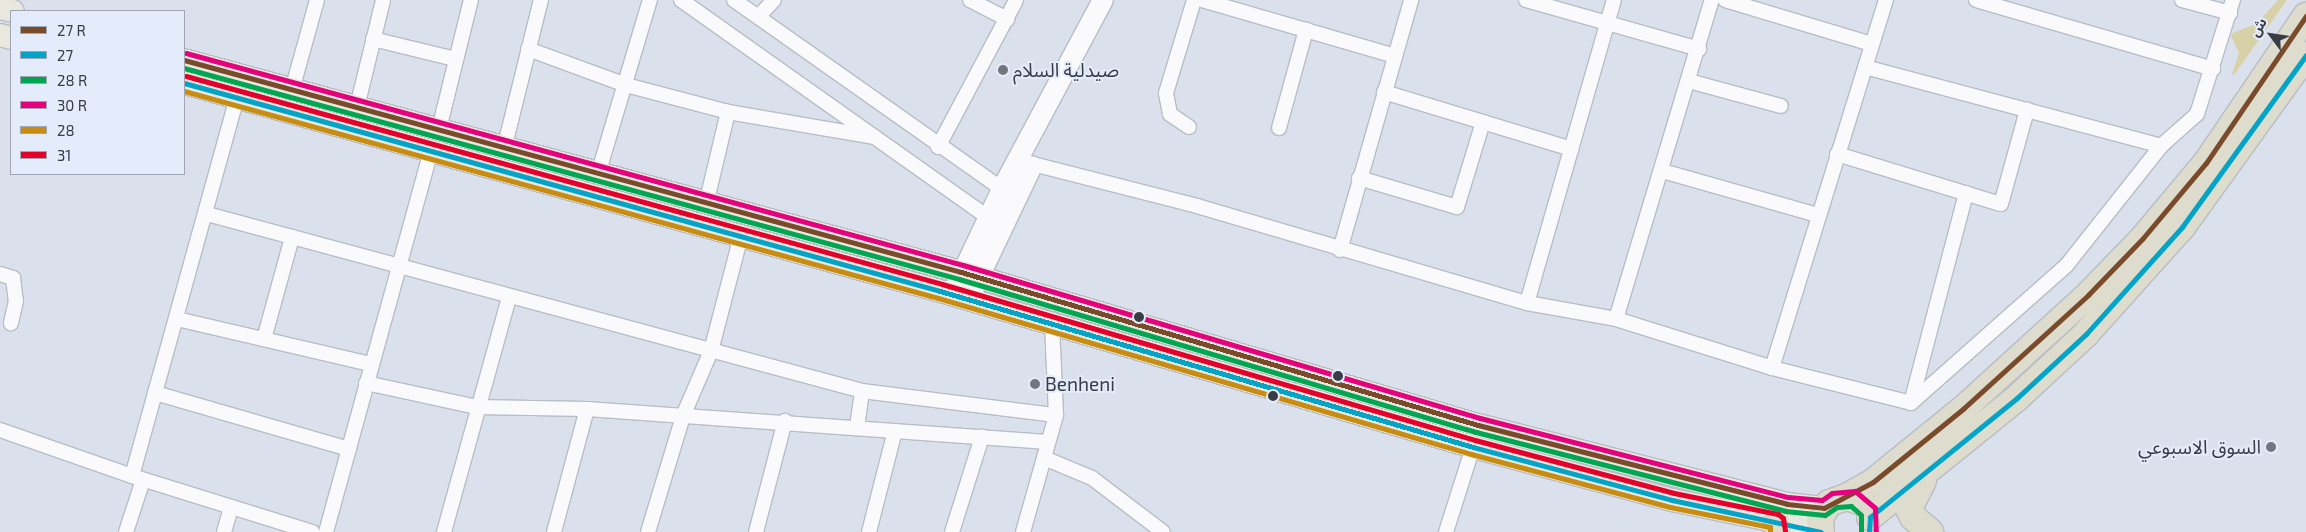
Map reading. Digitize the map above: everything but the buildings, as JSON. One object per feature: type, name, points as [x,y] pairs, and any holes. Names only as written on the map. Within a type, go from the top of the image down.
[{"type":"highway","points":[[1826,522],[1964,408],[2088,295],[2143,238],[2206,164],[2306,16]]},
{"type":"highway","points":[[1870,524],[2017,398],[2086,334],[2182,228],[2226,170],[2306,55]]},
{"type":"highway","points":[[1928,474],[1909,508],[1913,518],[1930,532]]},
{"type":"highway","points":[[1826,522],[1864,505],[1870,524]]},
{"type":"highway","points":[[1870,524],[1916,532]]},
{"type":"main road","points":[[185,60],[706,204],[970,274],[1478,425],[1787,504],[1826,522]]},
{"type":"main road","points":[[185,83],[960,297],[1473,447],[1777,526],[1826,522]]},
{"type":"street","points":[[292,90],[317,0]]},
{"type":"street","points":[[357,107],[383,0]]},
{"type":"street","points":[[439,129],[471,0]]},
{"type":"street","points":[[504,148],[542,0]]},
{"type":"street","points":[[598,174],[650,0]]},
{"type":"street","points":[[681,0],[880,138],[988,217]]},
{"type":"street","points":[[734,0],[938,147],[1002,189]]},
{"type":"street","points":[[758,18],[774,0]]},
{"type":"street","points":[[970,0],[1007,19]]},
{"type":"street","points":[[938,147],[1016,0]]},
{"type":"street","points":[[960,297],[1102,0]]},
{"type":"street","points":[[1189,126],[1170,114],[1166,93],[1194,0]]},
{"type":"street","points":[[1202,0],[1395,56]]},
{"type":"street","points":[[1340,250],[1411,0]]},
{"type":"street","points":[[1526,0],[1699,49]]},
{"type":"street","points":[[1527,303],[1614,0]]},
{"type":"street","points":[[1616,319],[1699,49],[1712,0]]},
{"type":"street","points":[[1725,0],[1872,44]]},
{"type":"street","points":[[1772,368],[1886,0]]},
{"type":"street","points":[[1976,0],[2213,69]]},
{"type":"street","points":[[1911,403],[2066,266],[2161,146],[2197,114],[2232,7],[2182,0]]},
{"type":"street","points":[[1279,128],[1306,30]]},
{"type":"street","points":[[373,39],[455,59]]},
{"type":"street","points":[[528,49],[626,85],[728,112],[880,138]]},
{"type":"street","points":[[1866,67],[2161,146]]},
{"type":"street","points":[[1689,81],[1781,106]]},
{"type":"street","points":[[1384,92],[1572,149]]},
{"type":"street","points":[[126,532],[156,393],[207,214],[237,97]]},
{"type":"street","points":[[1837,154],[2001,204],[2027,110]]},
{"type":"street","points":[[706,204],[728,112]]},
{"type":"street","points":[[1359,178],[1457,207],[1483,122]]},
{"type":"street","points":[[326,532],[431,151]]},
{"type":"street","points":[[970,274],[988,217],[1002,189],[1025,162]]},
{"type":"street","points":[[1025,162],[1197,206],[1340,250],[1527,303],[1616,319],[1772,368],[1911,403]]},
{"type":"street","points":[[1662,171],[1818,215]]},
{"type":"street","points":[[1911,403],[1966,193]]},
{"type":"street","points":[[207,214],[862,391],[1056,415]]},
{"type":"street","points":[[648,532],[683,416],[711,351],[741,236]]},
{"type":"street","points":[[264,339],[292,237]]},
{"type":"street","points":[[0,274],[13,278],[16,300],[11,323]]},
{"type":"street","points":[[444,532],[477,407],[509,297]]},
{"type":"street","points":[[176,319],[371,364]]},
{"type":"street","points":[[1023,532],[1056,415],[1052,325]]},
{"type":"street","points":[[366,384],[477,407],[587,409],[785,421],[1048,442]]},
{"type":"street","points":[[856,427],[862,391]]},
{"type":"street","points":[[156,393],[349,449]]},
{"type":"street","points":[[554,532],[587,409]]},
{"type":"street","points":[[756,532],[785,421]]},
{"type":"street","points":[[0,430],[137,478],[312,532]]},
{"type":"street","points":[[869,532],[895,431]]},
{"type":"street","points":[[952,532],[982,437]]},
{"type":"street","points":[[1446,532],[1473,447]]},
{"type":"street","points":[[1044,458],[1092,478],[1163,532]]},
{"type":"street","points":[[224,532],[231,507]]},
{"type":"shaded area","points":[[2278,0],[2287,0],[2234,75],[2232,74],[2239,53],[2231,36],[2233,33],[2256,24]]},
{"type":"transit line","points":[[185,60],[961,272],[1478,425],[1787,504],[1824,508],[1873,482],[1964,408],[2088,295],[2143,238],[2206,163],[2306,16]]},
{"type":"transit line","points":[[186,53],[963,265],[1480,418],[1788,497],[1822,500],[1832,493],[1855,491],[1875,508],[1876,532]]},
{"type":"transit line","name":"27","points":[[1869,532],[1870,517],[2017,398],[2086,334],[2182,227],[2306,55]]},
{"type":"transit line","points":[[185,68],[959,279],[1476,432],[1785,511],[1825,515],[1837,507],[1851,506],[1861,515],[1861,532]]},
{"type":"transit line","name":"31","points":[[186,76],[942,284],[1475,440],[1674,493],[1778,514],[1783,518],[1785,531]]},
{"type":"transit line","name":"27","points":[[185,83],[940,291],[1473,447],[1672,500],[1821,532]]},
{"type":"transit line","name":"28","points":[[185,91],[938,298],[1471,454],[1670,507],[1770,527],[1770,532]]},
{"type":"place","name":"صيدلية السلام","points":[[1003,70]]},
{"type":"place","name":"Benheni","points":[[1035,384]]},
{"type":"place","name":"السوق الاسبوعي","points":[[2271,447]]}]
